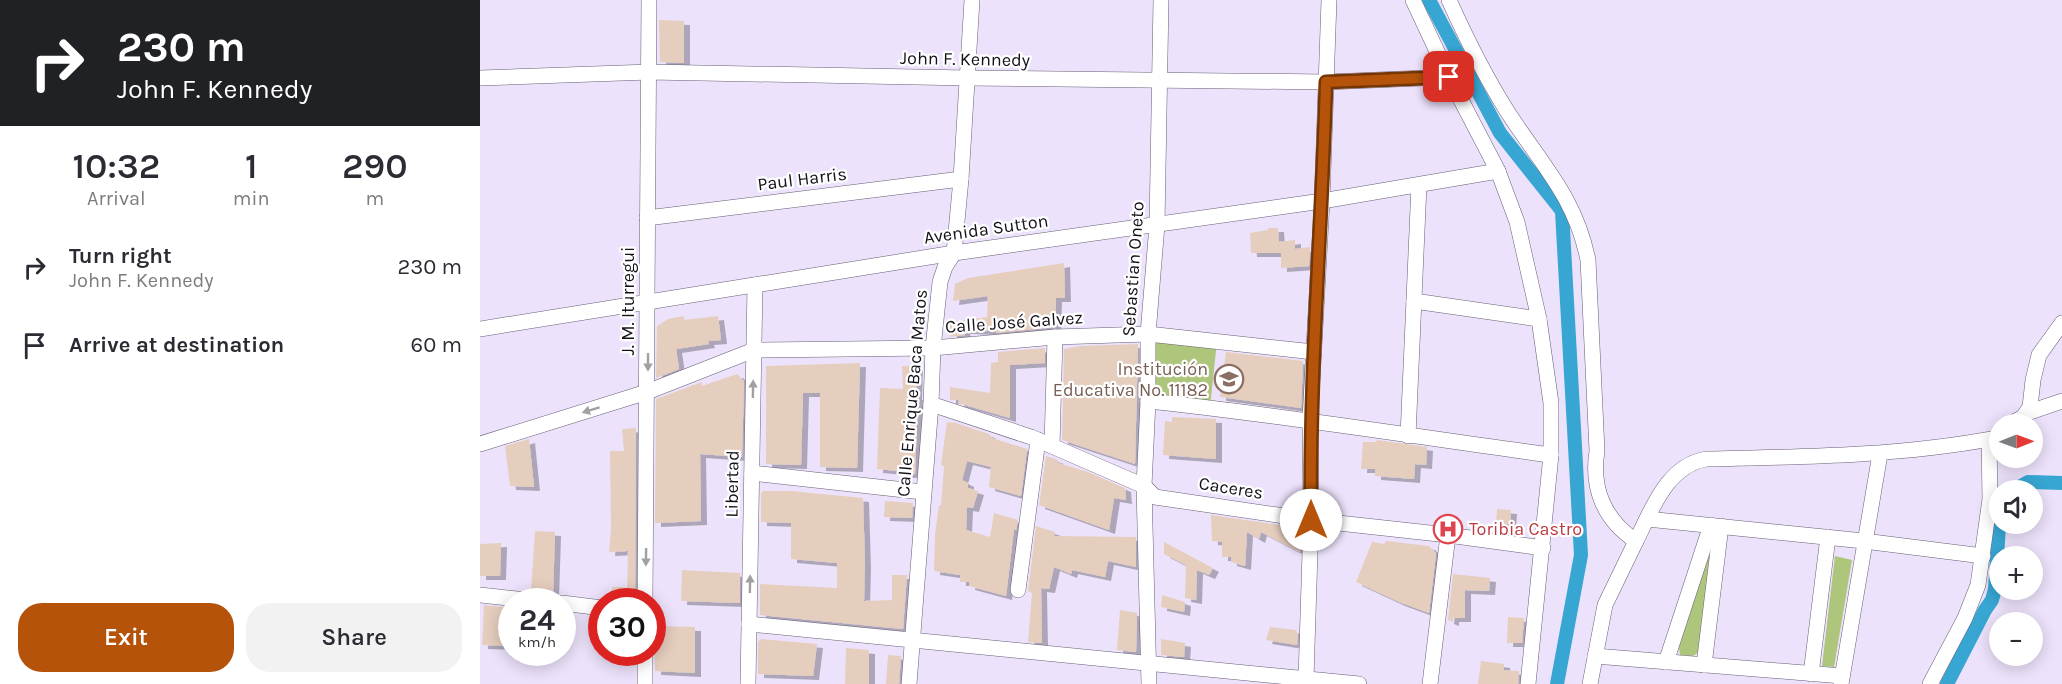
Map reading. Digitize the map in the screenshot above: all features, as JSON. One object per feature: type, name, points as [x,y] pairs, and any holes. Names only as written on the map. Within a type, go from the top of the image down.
[{"type":"street","name":"J. M. Iturregui","points":[[645,588],[649,0]]},
{"type":"street","name":"Calle Enrique Baca Matos","points":[[909,684],[931,404],[933,348],[940,282],[945,267],[954,253],[972,0]]},
{"type":"street","name":"Sebastian Oneto","points":[[1149,684],[1144,486],[1148,334],[1157,225],[1161,0]]},
{"type":"street","points":[[1306,679],[1311,520],[1310,420],[1322,201],[1329,0]]},
{"type":"street","points":[[1413,0],[1449,77],[1498,171],[1517,222],[1539,319],[1551,403],[1551,455],[1528,684]]},
{"type":"street","points":[[1449,0],[1489,79],[1526,139],[1564,192],[1579,225],[1588,260],[1597,451],[1596,485],[1610,517],[1621,530],[1636,541]]},
{"type":"street","name":"John F. Kennedy","points":[[480,78],[650,72],[1159,81],[1326,82],[1449,77]]},
{"type":"street","name":"Avenida Sutton","points":[[480,330],[954,253],[1322,201],[1498,171]]},
{"type":"street","name":"Paul Harris","points":[[647,218],[961,179]]},
{"type":"street","points":[[1408,436],[1419,185]]},
{"type":"street","name":"Libertad","points":[[748,684],[755,285]]},
{"type":"street","points":[[1414,301],[1539,319]]},
{"type":"street","points":[[2026,413],[2032,400],[2033,381],[2039,355],[2062,323]]},
{"type":"street","name":"Calle José Galvez","points":[[480,444],[647,392],[754,350],[933,348],[1055,337],[1148,334],[1314,352]]},
{"type":"street","points":[[1018,590],[1045,443],[1055,337]]},
{"type":"street","points":[[1148,401],[1310,420],[1551,455]]},
{"type":"street","points":[[2026,413],[2062,401]]},
{"type":"street","name":"Caceres","points":[[931,404],[1045,443],[1144,486],[1155,496],[1311,520],[1543,548]]},
{"type":"street","points":[[1590,684],[1605,605],[1647,519],[1674,475],[1688,464],[1706,459],[1880,454],[1960,445],[1989,439]]},
{"type":"street","points":[[1595,656],[1811,674],[1841,680],[1880,454]]},
{"type":"street","points":[[1930,684],[1974,599],[1983,556],[1993,468]]},
{"type":"street","points":[[752,473],[923,492]]},
{"type":"street","points":[[1647,519],[1828,537],[1983,556]]},
{"type":"street","points":[[1666,662],[1716,526]]},
{"type":"street","points":[[1704,665],[1716,526]]},
{"type":"street","points":[[1430,684],[1448,535]]},
{"type":"street","points":[[1811,674],[1828,537]]},
{"type":"street","points":[[480,595],[498,597]]},
{"type":"street","points":[[749,624],[1359,684]]},
{"type":"street","points":[[645,666],[645,684]]},
{"type":"green space","points":[[1148,334],[1217,341],[1210,407],[1148,401]]},
{"type":"green space","points":[[1708,550],[1710,551],[1699,652],[1693,656],[1680,655],[1679,648]]},
{"type":"green space","points":[[1835,556],[1852,560],[1834,667],[1822,666]]},
{"type":"building","points":[[659,20],[684,21],[684,63],[660,62]]},
{"type":"building","points":[[1268,228],[1278,228],[1279,242],[1295,240],[1295,249],[1310,247],[1309,266],[1281,268],[1281,253],[1251,253],[1250,233],[1268,230]]},
{"type":"building","points":[[1064,263],[1065,298],[1056,298],[1055,327],[996,333],[996,331],[964,330],[965,335],[950,337],[952,330],[945,329],[945,323],[987,317],[988,296],[953,301],[955,284],[968,278]]},
{"type":"building","points":[[684,316],[684,320],[718,316],[721,340],[676,349],[679,369],[656,378],[657,326],[668,319]]},
{"type":"building","points":[[1138,344],[1135,464],[1062,440],[1064,349],[1081,346]]},
{"type":"building","points":[[1045,348],[1045,363],[1010,365],[1010,418],[958,403],[959,400],[950,400],[950,387],[990,393],[991,363],[998,362],[998,352]]},
{"type":"building","points":[[1226,352],[1303,361],[1301,408],[1220,397]]},
{"type":"building","points":[[860,363],[857,468],[820,467],[820,393],[803,393],[801,465],[766,464],[766,366]]},
{"type":"building","points":[[902,366],[917,366],[915,474],[898,474],[898,471],[877,469],[880,388],[903,389]]},
{"type":"building","points":[[737,374],[744,381],[742,457],[700,454],[701,521],[655,523],[656,399],[702,382],[702,386]]},
{"type":"building","points":[[1172,417],[1216,419],[1216,459],[1163,455],[1165,421],[1172,422]]},
{"type":"building","points":[[947,422],[989,434],[992,438],[1027,449],[1021,496],[989,487],[991,467],[967,461],[962,480],[968,483],[968,488],[978,491],[973,508],[967,507],[966,530],[990,537],[994,513],[1018,520],[1016,530],[1014,529],[1006,596],[969,586],[970,582],[960,582],[960,575],[934,571],[935,535],[939,505],[941,506],[944,466],[941,465]]},
{"type":"building","points":[[636,428],[635,588],[627,588],[628,551],[609,552],[610,451],[624,451],[622,429]]},
{"type":"building","points":[[529,439],[534,487],[510,486],[505,446]]},
{"type":"building","points":[[1377,440],[1427,447],[1426,465],[1415,464],[1414,479],[1375,476],[1375,469],[1361,469],[1363,442],[1376,442]]},
{"type":"building","points":[[1046,456],[1058,460],[1058,463],[1088,472],[1125,488],[1126,500],[1114,498],[1109,530],[1039,505]]},
{"type":"building","points":[[763,491],[791,491],[863,498],[864,601],[892,600],[892,575],[907,575],[903,629],[760,615],[760,584],[837,588],[837,563],[791,559],[791,523],[761,522],[761,494]]},
{"type":"building","points":[[885,501],[913,503],[912,518],[884,517]]},
{"type":"building","points":[[1497,509],[1511,510],[1510,524],[1496,524]]},
{"type":"building","points":[[1211,515],[1301,528],[1300,552],[1261,532],[1259,539],[1247,532],[1245,566],[1231,562],[1231,557],[1222,557],[1222,542],[1212,541]]},
{"type":"building","points":[[1036,526],[1055,532],[1054,536],[1136,537],[1136,567],[1108,561],[1105,577],[1072,570],[1071,574],[1054,567],[1049,589],[1041,588],[1042,643],[1028,642],[1032,593],[1028,591]]},
{"type":"building","points":[[535,531],[555,532],[553,588],[531,588]]},
{"type":"building","points":[[1386,541],[1429,546],[1436,553],[1429,613],[1356,582],[1372,542],[1384,544]]},
{"type":"building","points":[[1164,542],[1213,568],[1209,575],[1197,570],[1196,600],[1185,598],[1186,565],[1164,554]]},
{"type":"building","points":[[501,543],[500,576],[480,576],[480,544]]},
{"type":"building","points":[[682,570],[740,573],[740,603],[681,601]]},
{"type":"building","points":[[1453,574],[1490,578],[1489,591],[1465,590],[1465,618],[1453,618],[1453,622],[1448,620]]},
{"type":"building","points":[[1162,595],[1185,602],[1184,612],[1161,607]]},
{"type":"building","points":[[484,605],[498,606],[498,646],[482,645]]},
{"type":"building","points":[[1120,610],[1137,613],[1136,652],[1117,650]]},
{"type":"building","points":[[1508,617],[1524,618],[1522,643],[1507,643]]},
{"type":"building","points":[[666,626],[695,627],[695,673],[655,671],[655,666],[666,666]]},
{"type":"building","points":[[1270,627],[1296,630],[1297,645],[1266,640]]},
{"type":"building","points":[[761,639],[817,644],[813,676],[758,674],[758,642]]},
{"type":"building","points":[[1161,639],[1185,643],[1184,657],[1161,655]]},
{"type":"building","points":[[846,648],[869,650],[869,684],[845,684]]},
{"type":"building","points":[[888,655],[901,656],[899,684],[886,684]]},
{"type":"building","points":[[1481,661],[1504,664],[1504,670],[1519,671],[1518,684],[1478,684]]},
{"type":"waterway","points":[[1429,0],[1500,133],[1562,211],[1581,555],[1557,684]]},
{"type":"waterway","points":[[2043,482],[2062,483]]},
{"type":"waterway","points":[[1947,684],[1992,600],[1995,589],[1998,534]]},
{"type":"place","name":"Institución Educativa No. 11182","points":[[1229,379]]},
{"type":"place","name":"Toribia Castro","points":[[1448,529]]},
{"type":"route","points":[[1311,520],[1310,420],[1326,82],[1449,77]]}]
